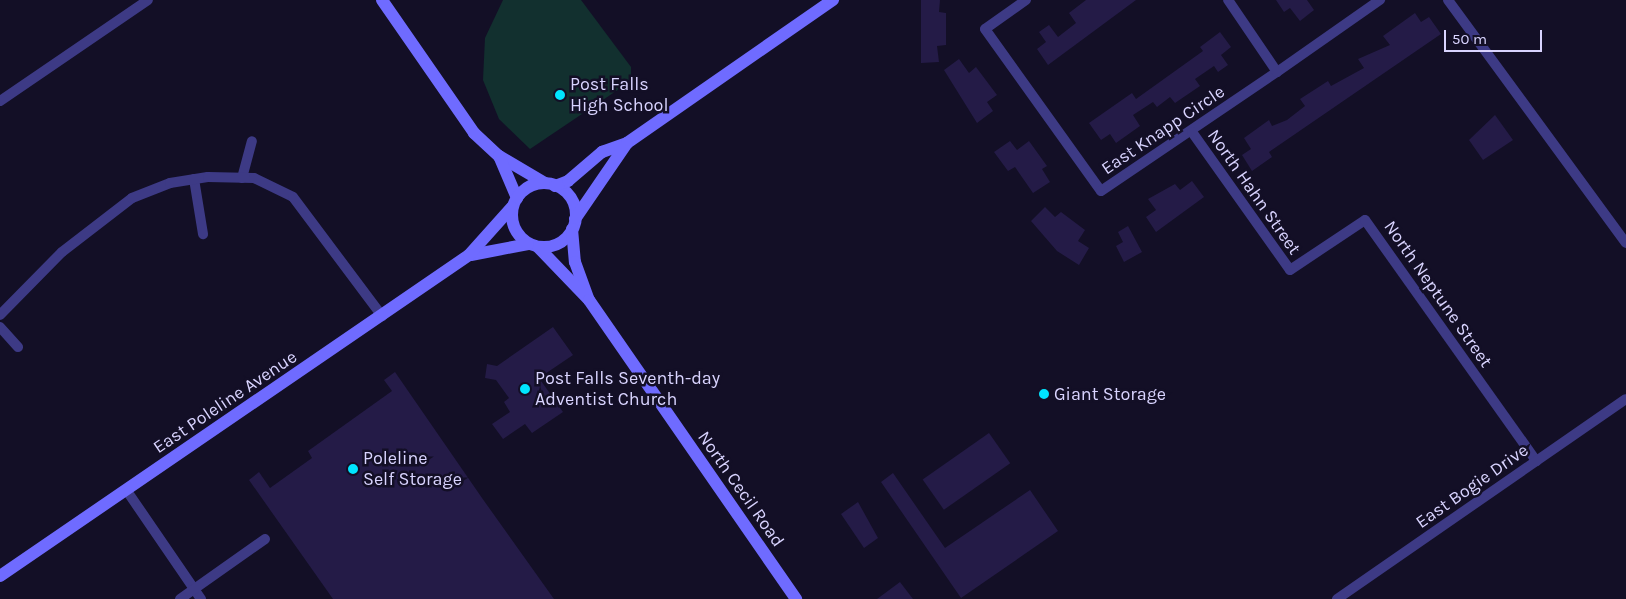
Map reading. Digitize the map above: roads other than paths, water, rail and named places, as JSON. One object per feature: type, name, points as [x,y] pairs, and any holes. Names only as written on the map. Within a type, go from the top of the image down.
[{"type":"main road","points":[[382,0],[465,121],[499,156],[550,185],[571,200],[574,224]]},
{"type":"main road","points":[[515,202],[534,185],[550,185],[568,181],[602,152],[626,142],[833,0]]},
{"type":"main road","points":[[499,156],[515,202],[514,229],[533,245],[558,244],[574,224],[626,142]]},
{"type":"main road","name":"East Poleline Avenue","points":[[0,576],[469,256],[515,202]]},
{"type":"main road","name":"North Cecil Road","points":[[574,224],[575,262],[588,300]]},
{"type":"main road","name":"North Cecil Road","points":[[533,245],[588,300],[796,599]]},
{"type":"main road","name":"East Poleline Avenue","points":[[469,256],[533,245]]},
{"type":"street","points":[[0,101],[148,0]]},
{"type":"street","name":"East Knapp Circle","points":[[1026,0],[985,29],[1101,191],[1192,132],[1380,0]]},
{"type":"street","points":[[1228,0],[1277,72]]},
{"type":"street","points":[[1448,0],[1626,243]]},
{"type":"street","name":"North Hahn Street","points":[[1192,132],[1290,270]]},
{"type":"street","points":[[242,178],[252,141]]},
{"type":"street","points":[[0,315],[62,252],[132,198],[170,183],[194,179],[242,178],[268,183],[293,196],[382,316]]},
{"type":"street","points":[[194,179],[203,234]]},
{"type":"street","name":"North Neptune Street","points":[[1290,270],[1365,220],[1536,461]]},
{"type":"street","points":[[0,327],[18,347]]},
{"type":"street","name":"East Bogie Drive","points":[[1338,599],[1626,399]]},
{"type":"street","points":[[127,491],[201,599]]},
{"type":"street","points":[[180,599],[265,539]]},
{"type":"place","name":"Post Falls High School","points":[[560,95]]},
{"type":"place","name":"Post Falls Seventh-day Adventist Church","points":[[525,389]]},
{"type":"place","name":"Giant Storage","points":[[1044,394]]},
{"type":"place","name":"Poleline Self Storage","points":[[353,469]]}]
